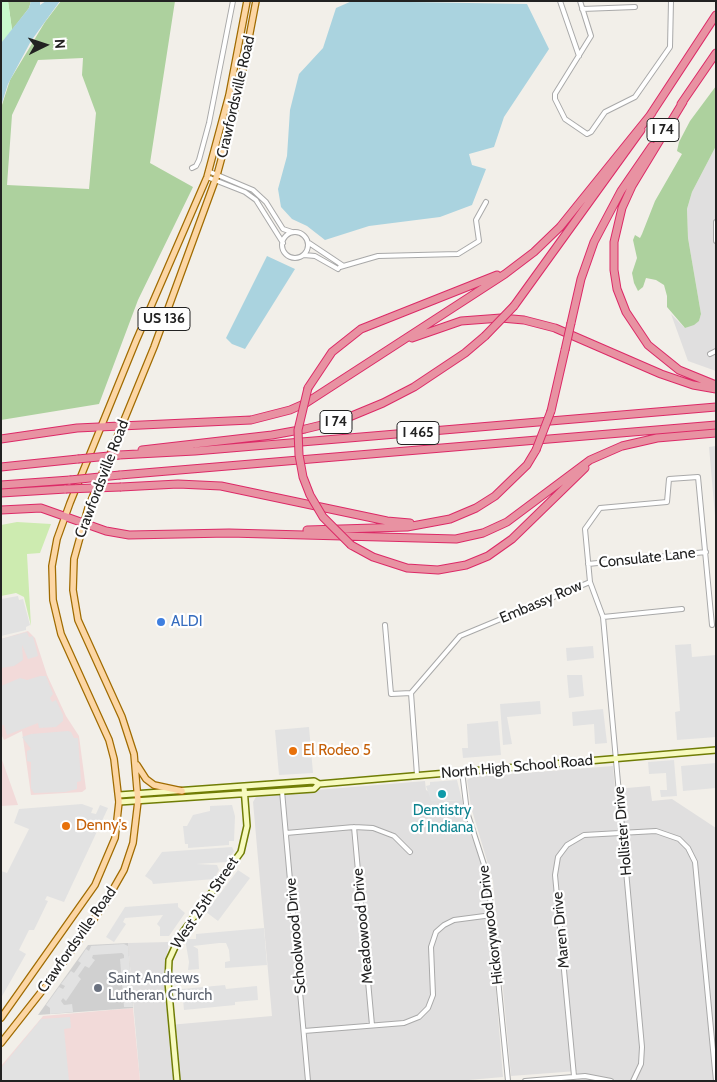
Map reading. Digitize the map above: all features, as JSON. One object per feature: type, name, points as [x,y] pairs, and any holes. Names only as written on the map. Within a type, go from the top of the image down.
[{"type":"highway","name":"I 74","points":[[120,455],[164,446],[297,431],[342,420],[383,403],[414,387],[465,353],[485,336],[514,306],[635,141],[716,14]]},
{"type":"highway","name":"I 74","points":[[1,493],[178,484],[221,486],[386,521],[423,524],[450,519],[485,503],[513,480],[536,450],[551,411],[585,268],[606,218],[633,173],[716,53]]},
{"type":"highway","points":[[683,102],[632,186],[622,208],[614,242],[614,270],[617,289],[626,312],[648,345],[678,370],[716,384]]},
{"type":"highway","points":[[1,439],[45,432],[232,422],[274,415],[306,403],[527,257],[560,227],[652,113]]},
{"type":"highway","points":[[527,257],[483,281],[361,329],[332,352],[322,364],[308,388],[298,430],[299,454],[310,495],[323,517],[351,545],[373,557],[407,568],[447,569],[476,561],[495,552],[512,539],[598,456]]},
{"type":"highway","points":[[387,351],[420,334],[461,321],[501,318],[524,320],[555,328],[661,374],[693,385],[716,389]]},
{"type":"highway","name":"I 465","points":[[1,467],[120,455],[195,452],[716,407]]},
{"type":"highway","name":"I 465","points":[[1,485],[716,425]]},
{"type":"highway","points":[[229,533],[444,540],[465,538],[507,522],[598,456],[640,441],[716,433]]},
{"type":"highway","points":[[1,510],[35,507],[106,531],[130,535],[407,527],[423,524]]},
{"type":"main road","name":"Crawfordsville Road","points":[[1,1018],[99,877],[115,838],[119,802],[116,766],[109,740],[62,639],[55,614],[52,591],[52,566],[57,539],[65,516],[207,174],[229,95],[247,1]]},
{"type":"main road","name":"Crawfordsville Road","points":[[1,1043],[54,977],[112,893],[129,855],[136,828],[138,794],[135,761],[125,725],[85,637],[76,611],[73,570],[84,522],[154,347],[216,177],[237,101],[256,1]]},
{"type":"main road","points":[[135,761],[150,782],[159,787],[177,788],[182,791]]},
{"type":"street","name":"Crawfordsville Road","points":[[192,168],[196,166],[199,160],[210,123],[233,1]]},
{"type":"street","points":[[560,1],[579,56]]},
{"type":"street","points":[[580,1],[591,36],[555,94],[555,99],[565,119],[587,134],[591,132],[605,112],[635,98],[670,47],[671,1]]},
{"type":"street","points":[[582,9],[636,7]]},
{"type":"street","points":[[207,174],[249,187],[259,194],[282,229],[302,234],[314,249],[340,267]]},
{"type":"street","points":[[216,177],[256,200],[283,243],[284,250],[288,256],[295,258],[315,256],[340,267],[378,256],[458,254],[479,241],[476,220],[486,202]]},
{"type":"street","points":[[716,222],[716,241]]},
{"type":"street","points":[[283,243],[286,236],[292,232]]},
{"type":"street","points":[[302,256],[307,249],[308,242]]},
{"type":"street","points":[[710,354],[716,351]]},
{"type":"street","name":"Embassy Row","points":[[411,693],[460,636],[590,582],[585,529],[600,508],[667,502],[669,479],[698,478],[706,552]]},
{"type":"street","points":[[706,552],[712,625]]},
{"type":"street","name":"Consulate Lane","points":[[588,564],[706,552]]},
{"type":"street","name":"Hollister Drive","points":[[590,582],[603,617],[623,832],[642,1052],[639,1070],[634,1081]]},
{"type":"street","points":[[603,617],[682,609]]},
{"type":"street","points":[[385,625],[391,694],[411,693],[417,775]]},
{"type":"street","name":"North High School Road","points":[[119,795],[314,781],[319,784],[716,750]]},
{"type":"street","name":"Hickorywood Drive","points":[[462,771],[468,812],[488,877],[508,1081]]},
{"type":"street","name":"North High School Road","points":[[119,802],[314,789],[319,784]]},
{"type":"street","name":"West 25th Street","points":[[177,1081],[168,982],[169,960],[180,936],[241,852],[247,826],[244,787]]},
{"type":"street","name":"Schoolwood Drive","points":[[282,791],[308,1081]]},
{"type":"street","points":[[286,833],[354,826],[375,828],[388,833],[410,852]]},
{"type":"street","name":"Meadowood Drive","points":[[354,826],[372,1025]]},
{"type":"street","name":"Maren Drive","points":[[574,1076],[556,866],[562,850],[577,837],[652,831],[667,833],[682,842],[692,854],[697,868],[714,1035],[716,1081]]},
{"type":"street","points":[[304,1031],[410,1021],[418,1018],[429,1006],[434,992],[431,947],[435,934],[442,926],[458,918],[492,916]]},
{"type":"street","points":[[525,1081],[574,1076],[596,1076],[611,1081]]},
{"type":"shaded area","points":[[716,146],[716,371],[688,361],[671,314],[685,328],[699,321],[701,314],[688,238],[687,209],[692,192]]},
{"type":"shaded area","points":[[716,446],[716,527],[709,447]]},
{"type":"shaded area","points":[[18,596],[19,600],[23,599],[30,625],[26,627],[26,630],[1,636],[1,599]]},
{"type":"shaded area","points":[[28,631],[35,638],[47,675],[66,716],[79,736],[86,789],[82,792],[31,795],[22,731],[4,740],[1,734],[1,639]]},
{"type":"shaded area","points":[[27,632],[29,637],[33,636],[38,656],[28,659],[22,645],[23,660],[14,666],[1,668],[1,639]]},
{"type":"shaded area","points":[[691,644],[692,657],[716,655],[716,737],[677,740],[675,712],[680,711],[675,645]]},
{"type":"shaded area","points":[[593,646],[594,658],[567,661],[566,648]]},
{"type":"shaded area","points":[[567,675],[582,675],[584,696],[569,698]]},
{"type":"shaded area","points":[[46,676],[53,694],[50,698],[52,702],[56,700],[63,715],[63,721],[56,727],[39,728],[38,723],[7,735],[4,725],[1,725],[1,686],[20,678],[27,680]]},
{"type":"shaded area","points":[[540,701],[541,714],[507,717],[512,744],[503,745],[500,704]]},
{"type":"shaded area","points":[[603,709],[607,743],[595,744],[594,724],[573,726],[572,712]]},
{"type":"shaded area","points":[[498,721],[501,755],[463,758],[462,748],[468,748],[467,724]]},
{"type":"shaded area","points":[[309,727],[313,773],[279,775],[275,730]]},
{"type":"shaded area","points":[[71,732],[74,738],[78,738],[81,781],[77,782],[77,789],[65,792],[34,793],[31,788],[31,762],[27,761],[27,751],[31,749],[22,737],[31,734]]},
{"type":"shaded area","points":[[1,757],[18,805],[1,806]]},
{"type":"shaded area","points":[[674,760],[677,796],[661,797],[660,790],[667,790],[666,773],[649,774],[648,762]]},
{"type":"shaded area","points":[[716,763],[716,788],[683,791],[681,766]]},
{"type":"shaded area","points":[[613,766],[615,789],[650,786],[652,801],[672,799],[716,828],[716,1081],[578,1081],[577,1071],[511,1076],[493,881],[471,807],[467,780],[473,777]]},
{"type":"shaded area","points":[[457,780],[462,800],[431,801],[426,786],[430,785],[430,782]]},
{"type":"shaded area","points":[[425,781],[426,790],[444,801],[462,800],[471,835],[481,859],[488,893],[503,1077],[457,1081],[140,1081],[128,943],[169,942],[165,966],[169,1025],[272,1016],[253,802],[257,795]]},
{"type":"shaded area","points":[[82,804],[93,808],[91,813],[96,814],[100,805],[108,808],[64,902],[47,896],[45,900],[48,901],[34,930],[29,930],[19,950],[26,954],[1,998],[1,871],[7,873],[29,829],[14,823],[19,809]]},
{"type":"shaded area","points":[[232,805],[235,816],[234,841],[229,841],[229,845],[188,848],[188,844],[185,844],[183,826],[187,826],[193,815],[210,811],[210,806]]},
{"type":"shaded area","points":[[232,847],[234,851],[227,862],[196,864],[217,865],[219,870],[214,879],[153,884],[145,876],[162,852]]},
{"type":"shaded area","points":[[238,870],[250,878],[218,921],[206,912]]},
{"type":"shaded area","points":[[178,903],[178,907],[185,913],[169,936],[160,936],[160,927],[157,924],[163,915],[125,918],[123,922],[126,924],[114,942],[106,937],[125,907]]},
{"type":"shaded area","points":[[264,928],[267,965],[225,968],[225,962],[230,961],[229,950],[226,943],[219,943],[193,946],[198,949],[199,969],[188,970],[189,962],[185,939],[196,939],[196,934]]},
{"type":"shaded area","points":[[128,943],[133,1008],[38,1015],[88,945]]},
{"type":"shaded area","points":[[124,944],[128,946],[133,1007],[124,1007],[120,959],[124,958],[124,955],[122,953],[93,955],[92,958],[95,960],[89,968],[85,966],[78,976],[81,979],[66,1001],[63,998],[61,1001],[64,1005],[72,1004],[73,1012],[50,1014],[50,1008],[46,1005],[59,987],[63,989],[65,986],[61,984],[71,971],[74,973],[81,963],[78,961],[86,949],[89,951],[91,946]]},
{"type":"shaded area","points":[[225,985],[226,989],[257,986],[258,1000],[235,1002],[235,1005],[184,1010],[182,989]]},
{"type":"shaded area","points":[[133,1008],[140,1081],[1,1081],[1,1066],[43,1016]]},
{"type":"shaded area","points":[[70,1017],[71,1028],[64,1029],[69,1081],[2,1081],[1,1068],[41,1019]]},
{"type":"green space","points":[[1,1],[8,1],[12,30],[1,43]]},
{"type":"green space","points":[[8,1],[31,1],[29,8],[12,30]]},
{"type":"green space","points":[[61,1],[175,1],[150,163],[193,187],[138,300],[99,404],[1,420],[1,108],[10,80],[45,22]],"holes":[[[83,58],[82,75],[96,113],[89,189],[7,185],[12,115],[38,60]]]},
{"type":"green space","points":[[716,86],[716,146],[692,192],[687,209],[688,238],[701,314],[699,321],[685,328],[667,307],[664,285],[656,280],[646,278],[643,287],[638,291],[632,273],[637,258],[633,240],[635,235],[640,238],[655,201],[682,154],[677,151],[679,142],[690,121]]},
{"type":"green space","points":[[17,522],[51,524],[40,553],[27,554],[31,626],[24,597],[16,593],[1,596],[1,525]]},
{"type":"water","points":[[31,1],[40,1],[40,5],[46,1],[60,1],[31,41],[8,84],[1,106],[1,43],[29,8]]},
{"type":"water","points":[[352,1],[527,4],[549,49],[504,117],[494,147],[469,154],[472,165],[486,169],[472,205],[440,217],[369,226],[325,240],[307,226],[292,219],[281,207],[278,189],[287,156],[290,110],[299,74],[323,48],[336,8]]},
{"type":"water","points":[[267,256],[295,269],[245,349],[232,344],[226,338]]},
{"type":"place","name":"ALDI","points":[[161,622]]},
{"type":"place","name":"El Rodeo 5","points":[[293,751]]},
{"type":"place","name":"Dentistry of Indiana","points":[[442,794]]},
{"type":"place","name":"Denny's","points":[[66,826]]},
{"type":"place","name":"Saint Andrews Lutheran Church","points":[[98,988]]}]
